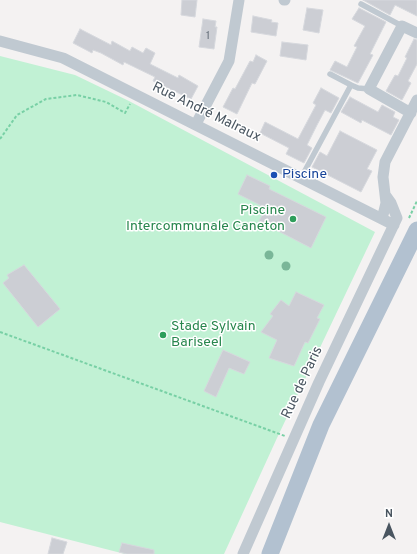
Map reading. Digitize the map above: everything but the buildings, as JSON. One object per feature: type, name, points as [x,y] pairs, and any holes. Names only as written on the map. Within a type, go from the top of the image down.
[{"type":"main road","points":[[270,554],[321,425],[417,230]]},
{"type":"street","points":[[196,124],[229,61],[239,0]]},
{"type":"street","points":[[411,112],[369,89],[402,26],[417,34]]},
{"type":"street","name":"Rue André Malraux","points":[[0,41],[63,58],[382,219],[395,221]]},
{"type":"street","points":[[382,219],[385,209],[386,196],[383,177],[385,162],[417,100]]},
{"type":"street","points":[[386,196],[391,203],[395,221]]},
{"type":"street","name":"Rue de Paris","points":[[243,554],[318,382],[395,221]]},
{"type":"lane","points":[[361,4],[402,26]]},
{"type":"lane","points":[[330,74],[358,88],[369,89]]},
{"type":"lane","points":[[301,178],[351,85]]},
{"type":"path","points":[[0,139],[17,115],[46,99],[78,95],[106,102],[125,112],[135,95]]},
{"type":"path","points":[[0,332],[294,439]]},
{"type":"green space","name":"Stade Sylvain Bariseel","points":[[0,56],[75,75],[129,101],[375,232],[277,438],[224,554],[125,554],[0,522]]},
{"type":"place","name":"Piscine","points":[[274,175]]},
{"type":"place","name":"Piscine Intercommunale Caneton","points":[[293,219]]},
{"type":"place","name":"Stade Sylvain Bariseel","points":[[163,335]]}]
